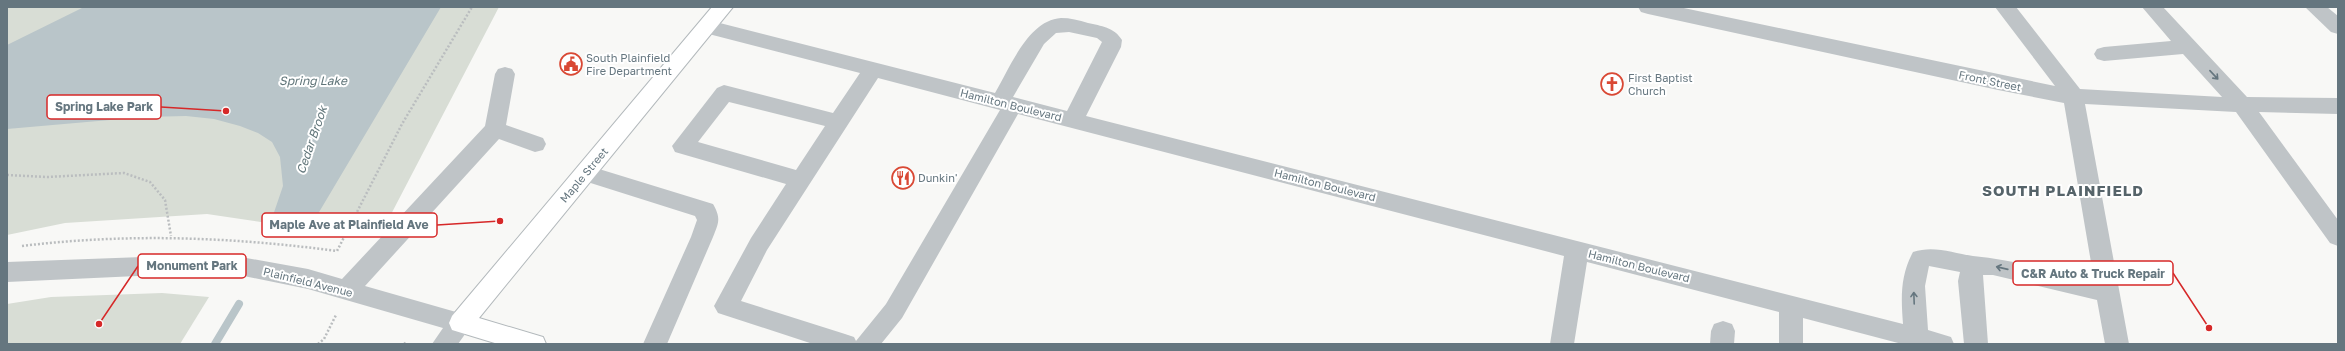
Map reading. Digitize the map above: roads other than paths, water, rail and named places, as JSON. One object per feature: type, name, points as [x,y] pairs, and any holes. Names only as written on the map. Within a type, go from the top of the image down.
[{"type":"main road","name":"Maple Street","points":[[461,323],[586,173],[716,13]]},
{"type":"main road","points":[[461,323],[534,344]]},
{"type":"street","name":"Front Street","points":[[1648,7],[1998,83],[2073,96],[2242,105],[2338,106]]},
{"type":"street","points":[[2005,7],[2073,96],[2117,344]]},
{"type":"street","points":[[2152,7],[2242,105],[2338,237]]},
{"type":"street","points":[[2315,7],[2338,27]]},
{"type":"street","name":"Hamilton Boulevard","points":[[716,13],[873,69],[1942,344]]},
{"type":"street","points":[[866,344],[894,311],[1006,104],[1041,33],[1059,25],[1098,32],[1112,40],[1111,47],[1073,121]]},
{"type":"street","points":[[2104,54],[2188,46]]},
{"type":"street","points":[[845,344],[726,306],[760,244],[873,69]]},
{"type":"street","points":[[346,290],[495,129],[505,74]]},
{"type":"street","points":[[801,180],[683,146],[724,93],[839,122]]},
{"type":"street","points":[[495,129],[535,144]]},
{"type":"street","points":[[586,173],[705,210],[708,220],[702,237],[655,344]]},
{"type":"street","points":[[1562,344],[1577,250]]},
{"type":"street","points":[[1916,337],[1914,276],[1921,259],[1929,257],[1973,265],[1993,266],[2108,293]]},
{"type":"street","name":"Plainfield Avenue","points":[[7,272],[224,263],[308,279],[461,323]]},
{"type":"street","points":[[1973,265],[1970,282],[1976,344]]},
{"type":"street","points":[[1791,305],[1791,344]]},
{"type":"street","points":[[444,344],[461,323]]},
{"type":"water","name":"Spring Lake","points":[[84,7],[441,7],[309,229],[269,227],[283,186],[280,157],[272,142],[258,133],[240,126],[214,119],[186,116],[144,117],[7,129],[7,45]]},
{"type":"waterway","name":"Cedar Brook","points":[[283,232],[292,219]]},
{"type":"waterway","name":"Cedar Brook","points":[[215,344],[239,304]]},
{"type":"place","name":"South Plainfield Fire Department","points":[[571,64]]},
{"type":"place","name":"First Baptist Church","points":[[1612,84]]},
{"type":"place","name":"Spring Lake Park","points":[[226,111]]},
{"type":"place","name":"Dunkin'","points":[[903,178]]},
{"type":"place","name":"Maple Ave at Plainfield Ave","points":[[500,221]]},
{"type":"place","name":"Monument Park","points":[[99,324]]},
{"type":"place","name":"C&R Auto & Truck Repair","points":[[2209,328]]},
{"type":"district","name":"SOUTH PLAINFIELD","points":[[2063,191]]}]
